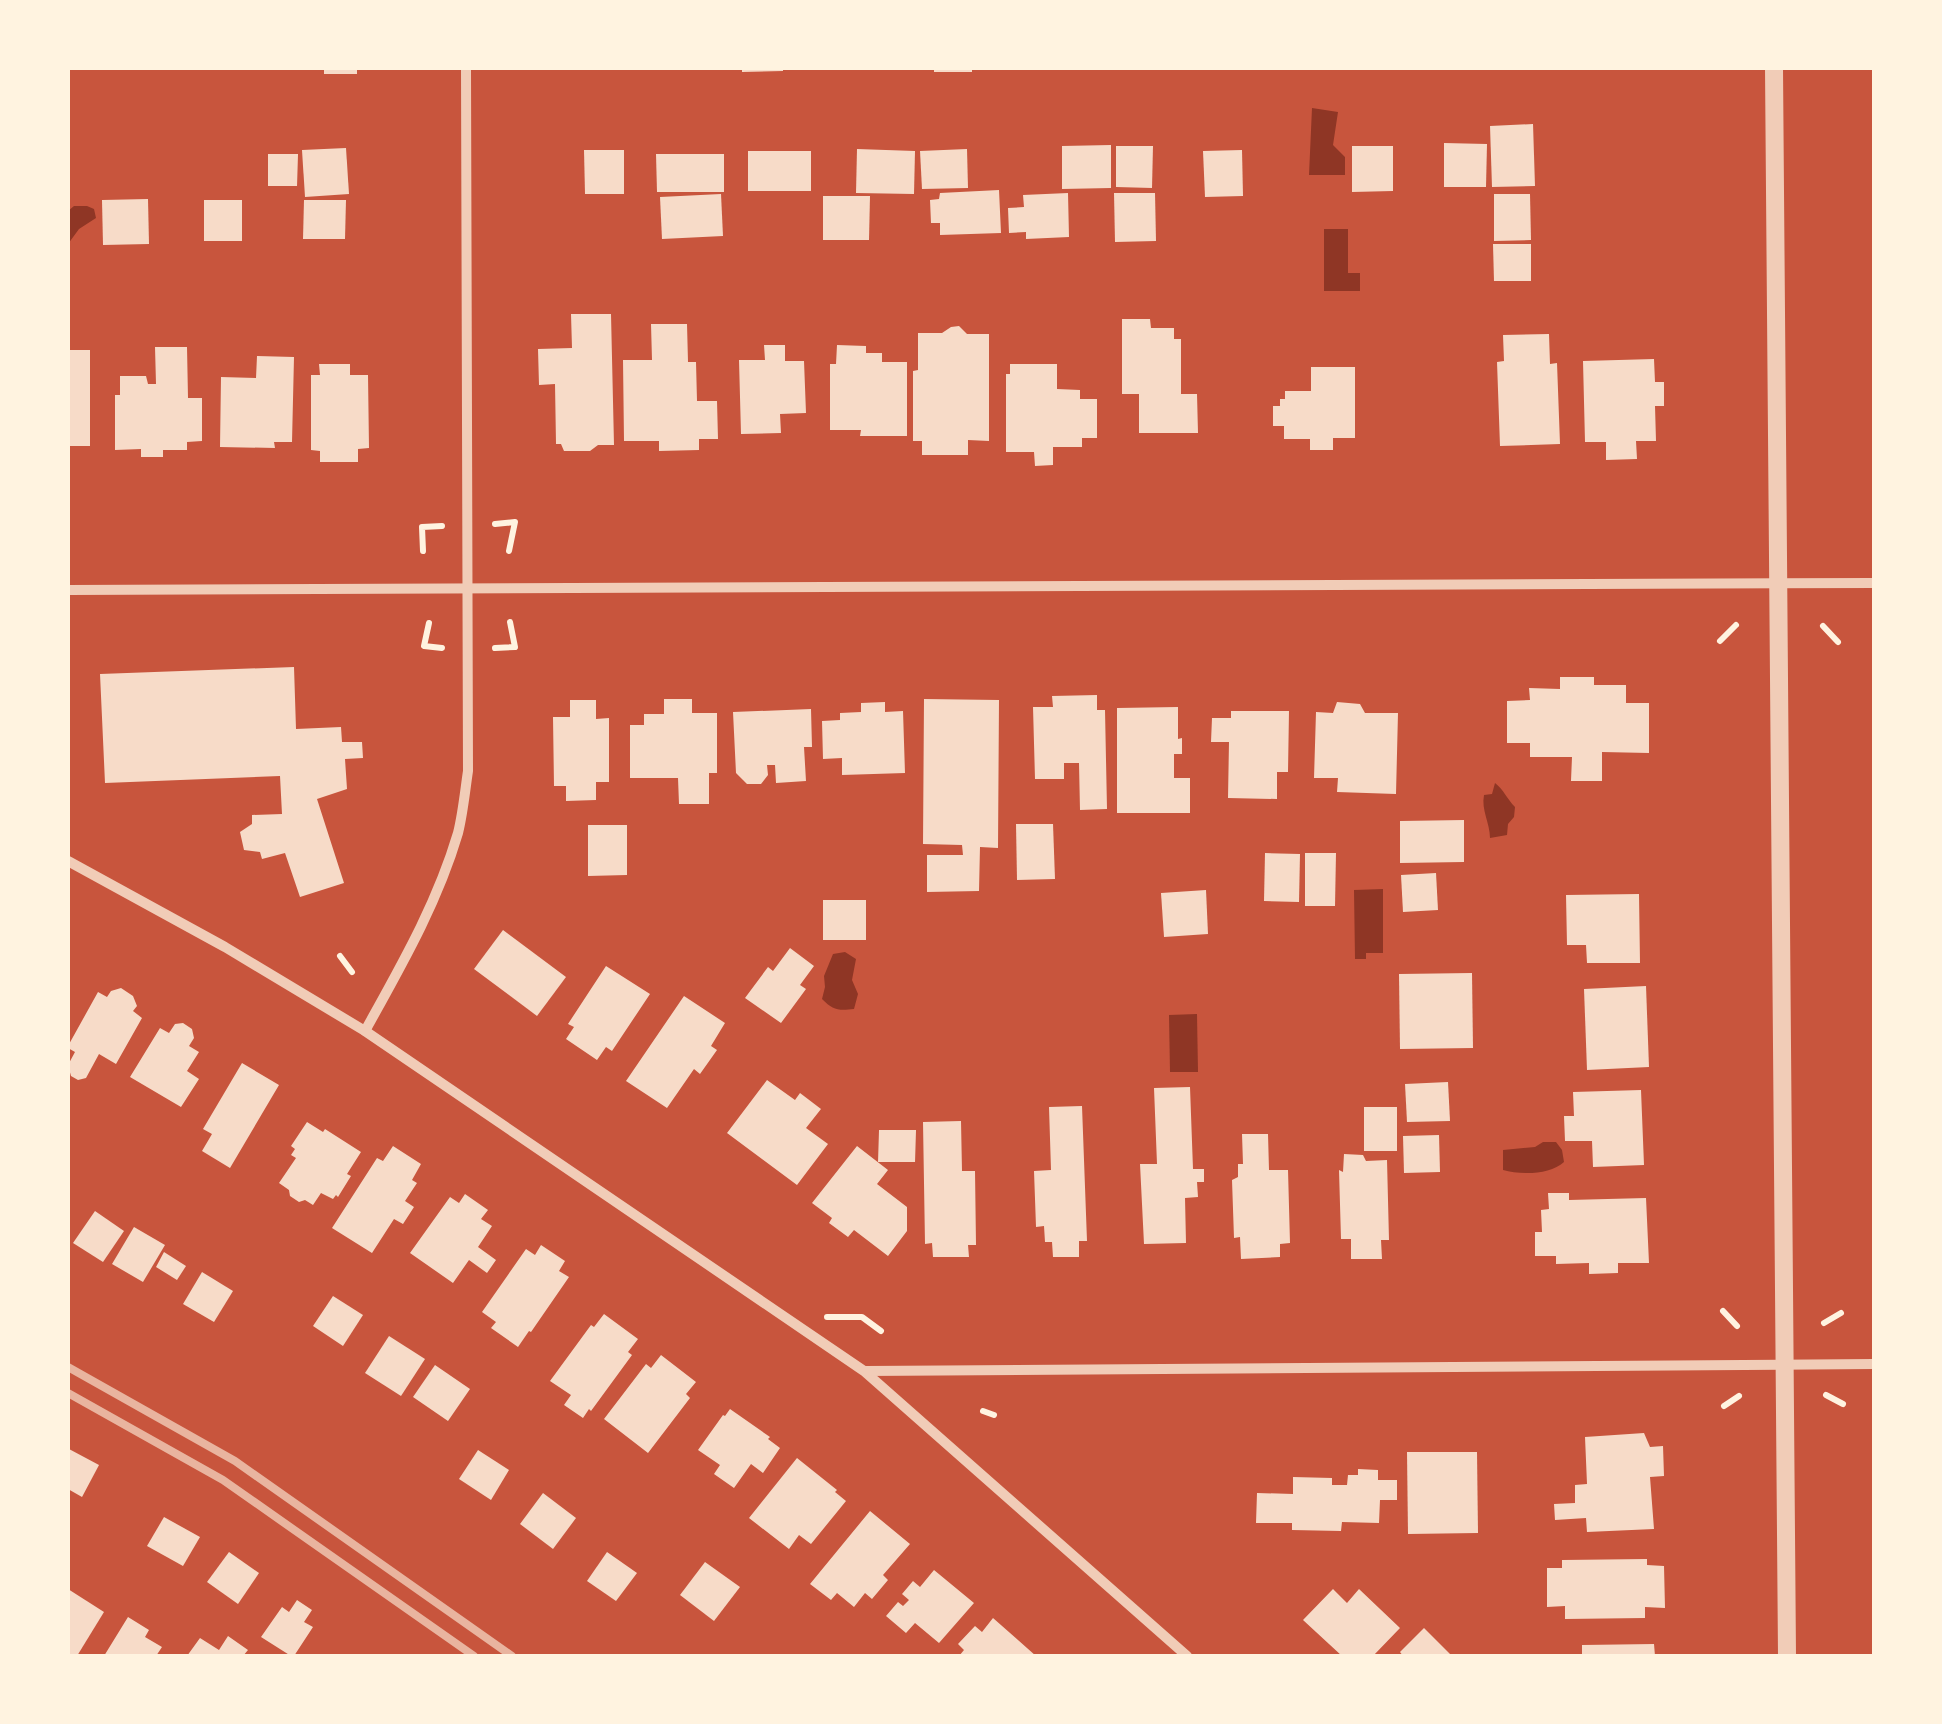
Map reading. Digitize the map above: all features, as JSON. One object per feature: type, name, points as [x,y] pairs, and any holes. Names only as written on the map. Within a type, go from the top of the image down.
[{"type":"street","points":[[365,1030],[428,914],[458,831],[468,771],[466,68]]},
{"type":"street","points":[[1774,68],[1787,1656]]},
{"type":"street","points":[[68,590],[1874,583]]},
{"type":"street","points":[[68,860],[365,1030],[864,1371],[1187,1656]]},
{"type":"street","points":[[864,1371],[1874,1364]]},
{"type":"path","points":[[494,524],[515,522],[509,551]]},
{"type":"path","points":[[423,551],[422,526],[442,526]]},
{"type":"path","points":[[495,648],[515,646],[510,622]]},
{"type":"path","points":[[429,623],[424,646],[442,648]]},
{"type":"path","points":[[1720,640],[1736,625]]},
{"type":"path","points":[[1823,626],[1838,642]]},
{"type":"path","points":[[340,956],[352,972]]},
{"type":"path","points":[[1723,1311],[1737,1326]]},
{"type":"path","points":[[1824,1323],[1841,1314]]},
{"type":"path","points":[[833,1317],[862,1317],[881,1331]]},
{"type":"path","points":[[1826,1395],[1843,1404]]},
{"type":"path","points":[[1724,1406],[1739,1396]]},
{"type":"path","points":[[983,1411],[994,1415]]},
{"type":"shaded area","points":[[1312,108],[1338,112],[1333,145],[1345,157],[1345,175],[1309,175]]},
{"type":"shaded area","points":[[74,206],[94,209],[96,218],[79,229],[68,244],[68,211]]},
{"type":"shaded area","points":[[1324,229],[1348,229],[1348,273],[1360,273],[1360,291],[1324,291]]},
{"type":"shaded area","points":[[1495,783],[1515,807],[1507,835],[1490,838],[1483,801],[1484,795],[1492,794]]},
{"type":"shaded area","points":[[1383,889],[1383,953],[1366,953],[1366,959],[1355,959],[1354,890]]},
{"type":"shaded area","points":[[845,952],[856,959],[852,980],[858,994],[854,1009],[840,1010],[822,999],[824,976],[833,954]]},
{"type":"shaded area","points":[[1197,1014],[1198,1072],[1170,1072],[1169,1015]]},
{"type":"shaded area","points":[[1543,1142],[1556,1142],[1564,1162],[1535,1173],[1503,1170],[1503,1150],[1535,1147]]},
{"type":"building","points":[[324,68],[357,68],[357,74],[324,74]]},
{"type":"building","points":[[742,68],[783,68],[783,71],[742,72]]},
{"type":"building","points":[[934,68],[972,68],[972,72],[934,72]]},
{"type":"building","points":[[1533,124],[1535,186],[1492,187],[1490,126]]},
{"type":"building","points":[[1444,143],[1487,144],[1486,187],[1444,187]]},
{"type":"building","points":[[1111,145],[1111,188],[1062,189],[1062,146]]},
{"type":"building","points":[[1116,146],[1153,146],[1152,188],[1116,187]]},
{"type":"building","points":[[1352,146],[1393,146],[1393,191],[1352,192]]},
{"type":"building","points":[[346,148],[349,194],[305,197],[302,150]]},
{"type":"building","points":[[857,149],[915,151],[914,194],[856,193]]},
{"type":"building","points":[[967,149],[968,188],[922,189],[920,151]]},
{"type":"building","points":[[584,150],[624,150],[624,194],[585,194]]},
{"type":"building","points":[[1242,150],[1243,196],[1205,197],[1203,151]]},
{"type":"building","points":[[748,151],[811,151],[811,191],[748,191]]},
{"type":"building","points":[[268,154],[298,154],[297,186],[268,186]]},
{"type":"building","points":[[656,154],[724,154],[724,192],[657,192]]},
{"type":"building","points":[[999,190],[1001,233],[940,235],[940,223],[931,223],[930,200],[939,199],[940,193]]},
{"type":"building","points":[[1068,193],[1069,237],[1026,239],[1026,232],[1009,233],[1008,208],[1024,207],[1023,195]]},
{"type":"building","points":[[1114,193],[1155,193],[1156,241],[1115,242]]},
{"type":"building","points":[[721,194],[723,236],[662,239],[660,197]]},
{"type":"building","points":[[1494,194],[1530,194],[1531,240],[1494,241]]},
{"type":"building","points":[[823,196],[870,196],[869,240],[823,240]]},
{"type":"building","points":[[148,199],[149,244],[103,245],[102,200]]},
{"type":"building","points":[[204,200],[242,200],[242,241],[204,241]]},
{"type":"building","points":[[304,200],[346,200],[345,239],[303,239]]},
{"type":"building","points":[[1493,244],[1531,244],[1531,281],[1494,281]]},
{"type":"building","points":[[571,314],[611,314],[614,445],[598,445],[590,451],[564,451],[561,444],[556,444],[555,384],[539,385],[538,349],[572,348]]},
{"type":"building","points":[[1122,319],[1150,319],[1151,328],[1174,328],[1174,339],[1181,339],[1181,394],[1197,394],[1198,433],[1139,433],[1139,394],[1122,394]]},
{"type":"building","points":[[651,324],[687,324],[688,362],[696,362],[697,401],[717,401],[718,439],[699,439],[699,450],[659,451],[659,441],[624,441],[623,360],[652,360]]},
{"type":"building","points":[[959,326],[967,334],[989,334],[989,441],[968,440],[968,455],[922,455],[922,441],[913,441],[913,371],[918,370],[918,333],[942,333]]},
{"type":"building","points":[[1549,334],[1550,364],[1557,363],[1560,444],[1500,446],[1497,362],[1504,361],[1503,335]]},
{"type":"building","points":[[764,345],[785,345],[785,361],[804,361],[806,413],[780,414],[781,433],[741,434],[739,360],[765,360]]},
{"type":"building","points":[[837,345],[866,346],[866,353],[882,353],[882,362],[907,362],[907,436],[860,436],[861,430],[830,430],[830,364],[836,364]]},
{"type":"building","points":[[155,347],[187,347],[188,398],[202,398],[202,441],[187,442],[187,450],[163,450],[163,457],[141,457],[141,449],[115,450],[115,395],[120,395],[120,376],[146,376],[148,384],[156,384]]},
{"type":"building","points":[[68,350],[90,350],[90,446],[68,446]]},
{"type":"building","points":[[257,356],[294,357],[292,442],[274,442],[275,448],[220,447],[221,377],[256,378]]},
{"type":"building","points":[[1654,359],[1655,382],[1664,382],[1664,406],[1655,406],[1656,441],[1636,441],[1637,459],[1606,460],[1606,442],[1585,442],[1583,361]]},
{"type":"building","points":[[319,364],[350,364],[350,375],[368,375],[369,448],[358,449],[358,462],[320,462],[320,451],[311,450],[311,375],[320,375]]},
{"type":"building","points":[[1010,364],[1057,364],[1057,389],[1080,390],[1080,399],[1097,399],[1097,438],[1082,438],[1082,447],[1053,447],[1053,465],[1035,466],[1034,452],[1006,452],[1006,374],[1010,374]]},
{"type":"building","points":[[1311,367],[1355,367],[1355,438],[1333,438],[1333,450],[1310,450],[1310,439],[1284,439],[1284,426],[1273,426],[1273,406],[1280,406],[1285,391],[1311,391]]},
{"type":"building","points":[[294,667],[296,729],[341,727],[342,742],[362,742],[363,758],[345,759],[347,789],[317,799],[344,883],[300,897],[285,853],[262,859],[260,852],[244,850],[240,832],[252,824],[252,815],[282,814],[280,776],[105,783],[100,674]]},
{"type":"building","points":[[1560,677],[1594,677],[1594,685],[1626,685],[1626,703],[1649,703],[1649,753],[1602,752],[1602,781],[1571,781],[1572,757],[1530,757],[1530,743],[1507,743],[1507,701],[1530,700],[1529,688],[1560,689]]},
{"type":"building","points":[[1097,695],[1097,710],[1105,710],[1107,809],[1080,810],[1079,763],[1064,763],[1064,779],[1035,779],[1033,707],[1053,707],[1052,696]]},
{"type":"building","points":[[664,699],[692,699],[692,713],[717,713],[717,773],[709,773],[709,804],[679,804],[678,778],[630,778],[630,725],[644,725],[644,714],[664,714]]},
{"type":"building","points":[[924,699],[999,700],[998,848],[980,847],[979,891],[927,892],[927,855],[963,855],[962,845],[923,844]]},
{"type":"building","points":[[570,700],[596,700],[596,719],[609,718],[609,782],[596,782],[596,800],[566,801],[566,786],[554,786],[553,717],[570,717]]},
{"type":"building","points":[[885,702],[885,712],[903,711],[905,773],[842,775],[842,758],[823,759],[822,721],[840,720],[840,713],[861,712],[861,703]]},
{"type":"building","points":[[1337,702],[1360,704],[1365,713],[1398,713],[1396,794],[1337,792],[1338,778],[1314,778],[1316,712],[1333,713]]},
{"type":"building","points":[[1178,707],[1182,754],[1174,754],[1174,778],[1190,778],[1190,813],[1117,813],[1117,708]]},
{"type":"building","points":[[811,709],[812,747],[804,747],[806,781],[776,783],[775,765],[767,765],[768,775],[761,784],[747,784],[736,773],[733,712]]},
{"type":"building","points":[[1231,711],[1289,711],[1288,772],[1277,772],[1277,799],[1228,798],[1229,742],[1211,742],[1212,718],[1231,718]]},
{"type":"building","points":[[1464,820],[1464,862],[1400,863],[1400,821]]},
{"type":"building","points":[[1016,824],[1053,824],[1055,879],[1017,880]]},
{"type":"building","points":[[588,825],[627,825],[627,875],[588,876]]},
{"type":"building","points":[[1265,853],[1300,854],[1299,902],[1264,901]]},
{"type":"building","points":[[1305,853],[1336,853],[1335,906],[1305,906]]},
{"type":"building","points":[[1436,873],[1438,910],[1403,912],[1401,875]]},
{"type":"building","points":[[1206,890],[1208,934],[1164,937],[1161,893]]},
{"type":"building","points":[[1639,894],[1640,963],[1587,963],[1586,945],[1567,945],[1566,895]]},
{"type":"building","points":[[823,900],[866,900],[866,940],[823,940]]},
{"type":"building","points":[[503,930],[566,977],[537,1016],[474,969]]},
{"type":"building","points":[[790,948],[814,966],[800,985],[806,989],[781,1023],[745,998],[768,967],[773,971]]},
{"type":"building","points":[[606,966],[650,994],[612,1051],[606,1047],[597,1060],[566,1039],[574,1027],[568,1024]]},
{"type":"building","points":[[1472,973],[1473,1048],[1400,1049],[1399,974]]},
{"type":"building","points":[[1646,986],[1649,1067],[1587,1070],[1584,989]]},
{"type":"building","points":[[121,988],[133,996],[137,1006],[133,1011],[142,1018],[116,1064],[99,1054],[86,1078],[78,1080],[71,1076],[68,1065],[75,1052],[68,1046],[98,992],[107,997]]},
{"type":"building","points":[[684,996],[725,1023],[711,1046],[717,1050],[700,1074],[694,1069],[667,1108],[626,1081]]},
{"type":"building","points":[[183,1023],[192,1029],[194,1038],[189,1046],[199,1052],[187,1071],[199,1079],[181,1107],[130,1077],[160,1028],[169,1033],[175,1024]]},
{"type":"building","points":[[242,1063],[279,1085],[230,1168],[202,1151],[212,1134],[203,1129]]},
{"type":"building","points":[[767,1080],[795,1100],[800,1093],[821,1109],[806,1128],[828,1144],[797,1185],[727,1133]]},
{"type":"building","points":[[1448,1082],[1450,1121],[1407,1122],[1405,1084]]},
{"type":"building","points":[[1190,1087],[1193,1169],[1204,1169],[1204,1182],[1197,1182],[1198,1197],[1185,1198],[1186,1243],[1144,1244],[1140,1164],[1157,1164],[1154,1088]]},
{"type":"building","points":[[1641,1090],[1644,1165],[1593,1167],[1592,1141],[1565,1141],[1564,1116],[1574,1116],[1573,1092]]},
{"type":"building","points":[[1082,1106],[1087,1241],[1079,1241],[1079,1257],[1053,1257],[1052,1242],[1045,1242],[1044,1226],[1036,1227],[1034,1171],[1051,1170],[1049,1107]]},
{"type":"building","points":[[1364,1107],[1397,1107],[1397,1151],[1364,1151]]},
{"type":"building","points":[[961,1121],[962,1171],[975,1171],[976,1245],[968,1245],[969,1257],[933,1257],[932,1243],[925,1244],[923,1122]]},
{"type":"building","points":[[307,1122],[361,1152],[338,1197],[333,1199],[321,1193],[313,1205],[305,1200],[299,1202],[279,1183],[296,1158],[291,1155],[295,1149],[291,1146]]},
{"type":"building","points":[[879,1130],[916,1130],[915,1162],[878,1162]]},
{"type":"building","points":[[1242,1134],[1268,1134],[1269,1170],[1288,1170],[1290,1243],[1280,1244],[1280,1257],[1241,1259],[1240,1237],[1234,1238],[1232,1180],[1238,1177],[1238,1164],[1243,1164]]},
{"type":"building","points":[[1439,1135],[1440,1172],[1404,1173],[1403,1136]]},
{"type":"building","points":[[393,1146],[421,1164],[412,1180],[417,1183],[405,1201],[414,1207],[403,1224],[394,1219],[372,1253],[332,1228],[377,1158],[383,1161]]},
{"type":"building","points":[[857,1146],[888,1170],[877,1184],[907,1207],[907,1231],[888,1256],[854,1230],[848,1237],[812,1203]]},
{"type":"building","points":[[1344,1154],[1363,1155],[1366,1161],[1387,1160],[1389,1240],[1381,1240],[1382,1259],[1351,1259],[1351,1239],[1341,1239],[1339,1170],[1343,1172]]},
{"type":"building","points":[[1548,1193],[1569,1193],[1569,1200],[1646,1198],[1649,1263],[1618,1263],[1618,1273],[1589,1274],[1589,1263],[1556,1264],[1556,1256],[1535,1256],[1535,1232],[1542,1232],[1541,1210],[1549,1209]]},
{"type":"building","points":[[465,1194],[488,1210],[481,1219],[492,1226],[478,1247],[496,1260],[487,1273],[469,1260],[453,1283],[410,1253],[450,1197],[459,1203]]},
{"type":"building","points":[[95,1211],[124,1231],[103,1262],[73,1243]]},
{"type":"building","points":[[134,1227],[165,1245],[143,1282],[112,1264]]},
{"type":"building","points":[[541,1245],[565,1261],[559,1271],[569,1277],[518,1347],[491,1328],[496,1322],[482,1312],[526,1249],[535,1255]]},
{"type":"building","points":[[164,1252],[186,1266],[177,1280],[156,1267]]},
{"type":"building","points":[[202,1272],[233,1291],[214,1322],[183,1304]]},
{"type":"building","points":[[333,1296],[363,1315],[343,1346],[313,1326]]},
{"type":"building","points":[[604,1314],[638,1339],[628,1352],[632,1355],[583,1418],[564,1405],[571,1395],[550,1381],[591,1325],[594,1327]]},
{"type":"building","points":[[389,1336],[425,1359],[401,1396],[365,1373]]},
{"type":"building","points":[[661,1355],[696,1382],[686,1394],[690,1398],[648,1453],[604,1419],[646,1364],[651,1368]]},
{"type":"building","points":[[435,1365],[470,1389],[448,1421],[413,1397]]},
{"type":"building","points":[[730,1409],[780,1448],[763,1473],[751,1464],[734,1488],[714,1474],[720,1465],[698,1450]]},
{"type":"building","points":[[1644,1433],[1650,1447],[1663,1446],[1664,1476],[1650,1477],[1654,1529],[1587,1532],[1586,1518],[1555,1520],[1554,1504],[1575,1503],[1575,1485],[1587,1484],[1585,1437]]},
{"type":"building","points":[[69,1449],[99,1465],[82,1497],[68,1489]]},
{"type":"building","points":[[478,1450],[509,1470],[491,1500],[459,1479]]},
{"type":"building","points":[[1407,1452],[1477,1452],[1478,1533],[1408,1534]]},
{"type":"building","points":[[797,1458],[846,1501],[811,1544],[799,1535],[789,1549],[749,1518]]},
{"type":"building","points":[[1358,1469],[1378,1470],[1378,1480],[1397,1480],[1397,1500],[1380,1500],[1379,1523],[1342,1522],[1341,1531],[1292,1530],[1292,1523],[1256,1523],[1257,1493],[1293,1494],[1293,1477],[1332,1478],[1332,1485],[1347,1485],[1348,1475],[1358,1475]]},
{"type":"building","points":[[543,1493],[576,1518],[553,1549],[520,1524]]},
{"type":"building","points":[[870,1511],[910,1544],[883,1575],[888,1580],[872,1599],[865,1593],[854,1607],[837,1593],[831,1600],[810,1584]]},
{"type":"building","points":[[164,1517],[200,1537],[183,1566],[147,1546]]},
{"type":"building","points":[[229,1552],[259,1573],[238,1604],[207,1582]]},
{"type":"building","points":[[607,1552],[637,1573],[616,1601],[587,1581]]},
{"type":"building","points":[[1647,1559],[1647,1565],[1664,1566],[1665,1608],[1645,1607],[1645,1618],[1565,1619],[1565,1606],[1547,1607],[1547,1568],[1562,1568],[1562,1560]]},
{"type":"building","points":[[705,1562],[740,1587],[714,1621],[680,1595]]},
{"type":"building","points":[[934,1570],[974,1603],[939,1643],[915,1623],[906,1633],[886,1616],[898,1602],[903,1606],[909,1600],[902,1594],[913,1581],[920,1587]]},
{"type":"building","points":[[68,1589],[104,1612],[77,1656],[68,1656]]},
{"type":"building","points":[[1333,1589],[1347,1603],[1359,1589],[1400,1628],[1373,1656],[1342,1656],[1303,1620]]},
{"type":"building","points":[[297,1600],[312,1610],[304,1622],[313,1627],[291,1656],[261,1637],[282,1607],[289,1612]]},
{"type":"building","points":[[128,1617],[149,1630],[145,1637],[162,1647],[156,1656],[104,1656]]},
{"type":"building","points":[[993,1618],[1036,1656],[959,1656],[964,1650],[958,1644],[975,1626],[982,1632]]},
{"type":"building","points":[[1424,1628],[1452,1656],[1403,1656],[1400,1652]]},
{"type":"building","points":[[228,1636],[248,1650],[243,1656],[187,1656],[200,1638],[219,1650]]},
{"type":"building","points":[[1654,1644],[1655,1656],[1582,1656],[1582,1645]]},
{"type":"railway","points":[[68,1367],[235,1461],[512,1656]]},
{"type":"railway","points":[[68,1393],[223,1480],[474,1656]]}]
